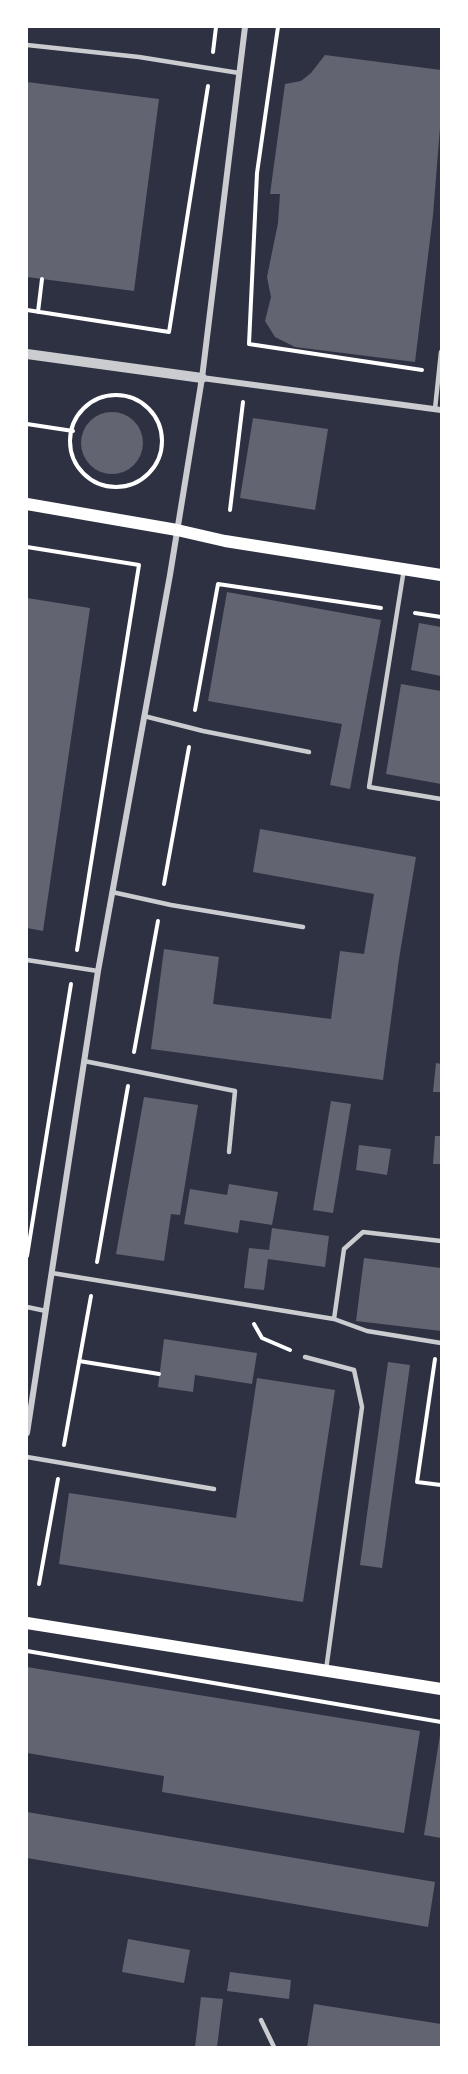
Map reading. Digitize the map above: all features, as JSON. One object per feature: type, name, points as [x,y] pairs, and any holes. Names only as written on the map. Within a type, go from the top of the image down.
[{"type":"main road","points":[[27,504],[177,530],[225,541],[441,575]]},
{"type":"main road","points":[[27,1623],[441,1689]]},
{"type":"street","points":[[27,1433],[98,972],[202,378],[245,27]]},
{"type":"street","points":[[27,354],[438,410]]},
{"type":"lane","points":[[27,45],[139,57],[240,73]]},
{"type":"lane","points":[[438,410],[441,352]]},
{"type":"lane","points":[[404,569],[369,787],[441,799]]},
{"type":"lane","points":[[144,716],[203,731],[309,752]]},
{"type":"lane","points":[[112,892],[171,905],[303,927]]},
{"type":"lane","points":[[27,960],[98,972]]},
{"type":"lane","points":[[84,1061],[235,1091],[229,1152]]},
{"type":"lane","points":[[334,1319],[344,1249],[363,1232],[441,1241]]},
{"type":"lane","points":[[52,1273],[334,1319],[367,1331],[439,1342]]},
{"type":"lane","points":[[27,1308],[46,1311]]},
{"type":"lane","points":[[304,1357],[354,1370],[362,1407],[326,1670]]},
{"type":"lane","points":[[27,1457],[214,1489]]},
{"type":"lane","points":[[261,2020],[274,2047]]},
{"type":"path","points":[[27,310],[169,332],[216,27]]},
{"type":"path","points":[[278,27],[257,173],[249,345],[439,372]]},
{"type":"path","points":[[38,312],[42,279]]},
{"type":"path","points":[[113,395],[128,397],[141,403],[152,413],[159,427],[160,455],[152,470],[140,480],[126,486],[110,487],[95,483],[82,474],[73,460],[69,446],[73,430],[76,416],[86,405],[99,398],[113,395]]},
{"type":"path","points":[[230,510],[243,401]]},
{"type":"path","points":[[27,424],[73,430]]},
{"type":"path","points":[[27,547],[139,565],[27,1256]]},
{"type":"path","points":[[218,584],[441,617]]},
{"type":"path","points":[[244,1305],[262,1338],[304,1357]]},
{"type":"path","points":[[439,1342],[417,1482],[441,1485]]},
{"type":"path","points":[[79,1360],[159,1374]]},
{"type":"path","points":[[27,1651],[441,1722]]},
{"type":"building","points":[[325,55],[441,70],[441,115],[433,215],[415,362],[295,347],[275,337],[265,321],[271,297],[267,277],[278,223],[280,194],[270,194],[285,84],[301,81],[311,73]]},
{"type":"building","points":[[27,82],[159,99],[134,291],[27,277]]},
{"type":"building","points":[[112,412],[124,414],[134,421],[141,431],[143,443],[141,455],[134,465],[124,472],[112,474],[100,472],[90,465],[83,455],[81,443],[83,431],[90,421],[100,414]]},
{"type":"building","points":[[253,418],[328,429],[315,510],[240,498]]},
{"type":"building","points":[[227,592],[381,620],[350,789],[330,785],[342,724],[208,701]]},
{"type":"building","points":[[27,598],[90,608],[43,931],[27,928]]},
{"type":"building","points":[[419,623],[441,627],[441,676],[411,670]]},
{"type":"building","points":[[401,684],[441,691],[441,784],[386,774]]},
{"type":"building","points":[[260,829],[416,857],[399,959],[383,1080],[151,1049],[164,949],[219,957],[213,1004],[331,1019],[340,951],[364,954],[374,894],[253,872]]},
{"type":"building","points":[[436,1063],[441,1064],[441,1092],[433,1092]]},
{"type":"building","points":[[144,1097],[198,1105],[180,1215],[171,1214],[164,1261],[116,1254]]},
{"type":"building","points":[[331,1101],[351,1104],[333,1213],[313,1210]]},
{"type":"building","points":[[435,1136],[441,1136],[441,1164],[433,1164]]},
{"type":"building","points":[[359,1145],[391,1149],[387,1175],[356,1170]]},
{"type":"building","points":[[229,1184],[278,1192],[272,1225],[240,1220],[238,1233],[184,1224],[190,1189],[227,1195]]},
{"type":"building","points":[[272,1228],[329,1236],[325,1267],[268,1259],[264,1290],[244,1288],[249,1248],[269,1250]]},
{"type":"building","points":[[364,1258],[441,1268],[441,1331],[356,1321]]},
{"type":"building","points":[[164,1339],[257,1353],[252,1384],[195,1375],[193,1392],[158,1387]]},
{"type":"building","points":[[388,1362],[410,1365],[382,1568],[360,1565]]},
{"type":"building","points":[[257,1378],[335,1390],[303,1602],[59,1564],[69,1493],[236,1518]]},
{"type":"building","points":[[27,1667],[420,1731],[404,1833],[162,1792],[164,1776],[27,1753]]},
{"type":"building","points":[[441,1736],[441,1838],[424,1835]]},
{"type":"building","points":[[27,1812],[435,1882],[428,1927],[27,1858]]},
{"type":"building","points":[[128,1939],[190,1950],[184,1983],[122,1972]]},
{"type":"building","points":[[230,1972],[291,1980],[289,1999],[227,1991]]},
{"type":"building","points":[[201,1997],[223,1999],[217,2047],[195,2047]]},
{"type":"building","points":[[314,2004],[441,2024],[441,2047],[307,2047]]}]
